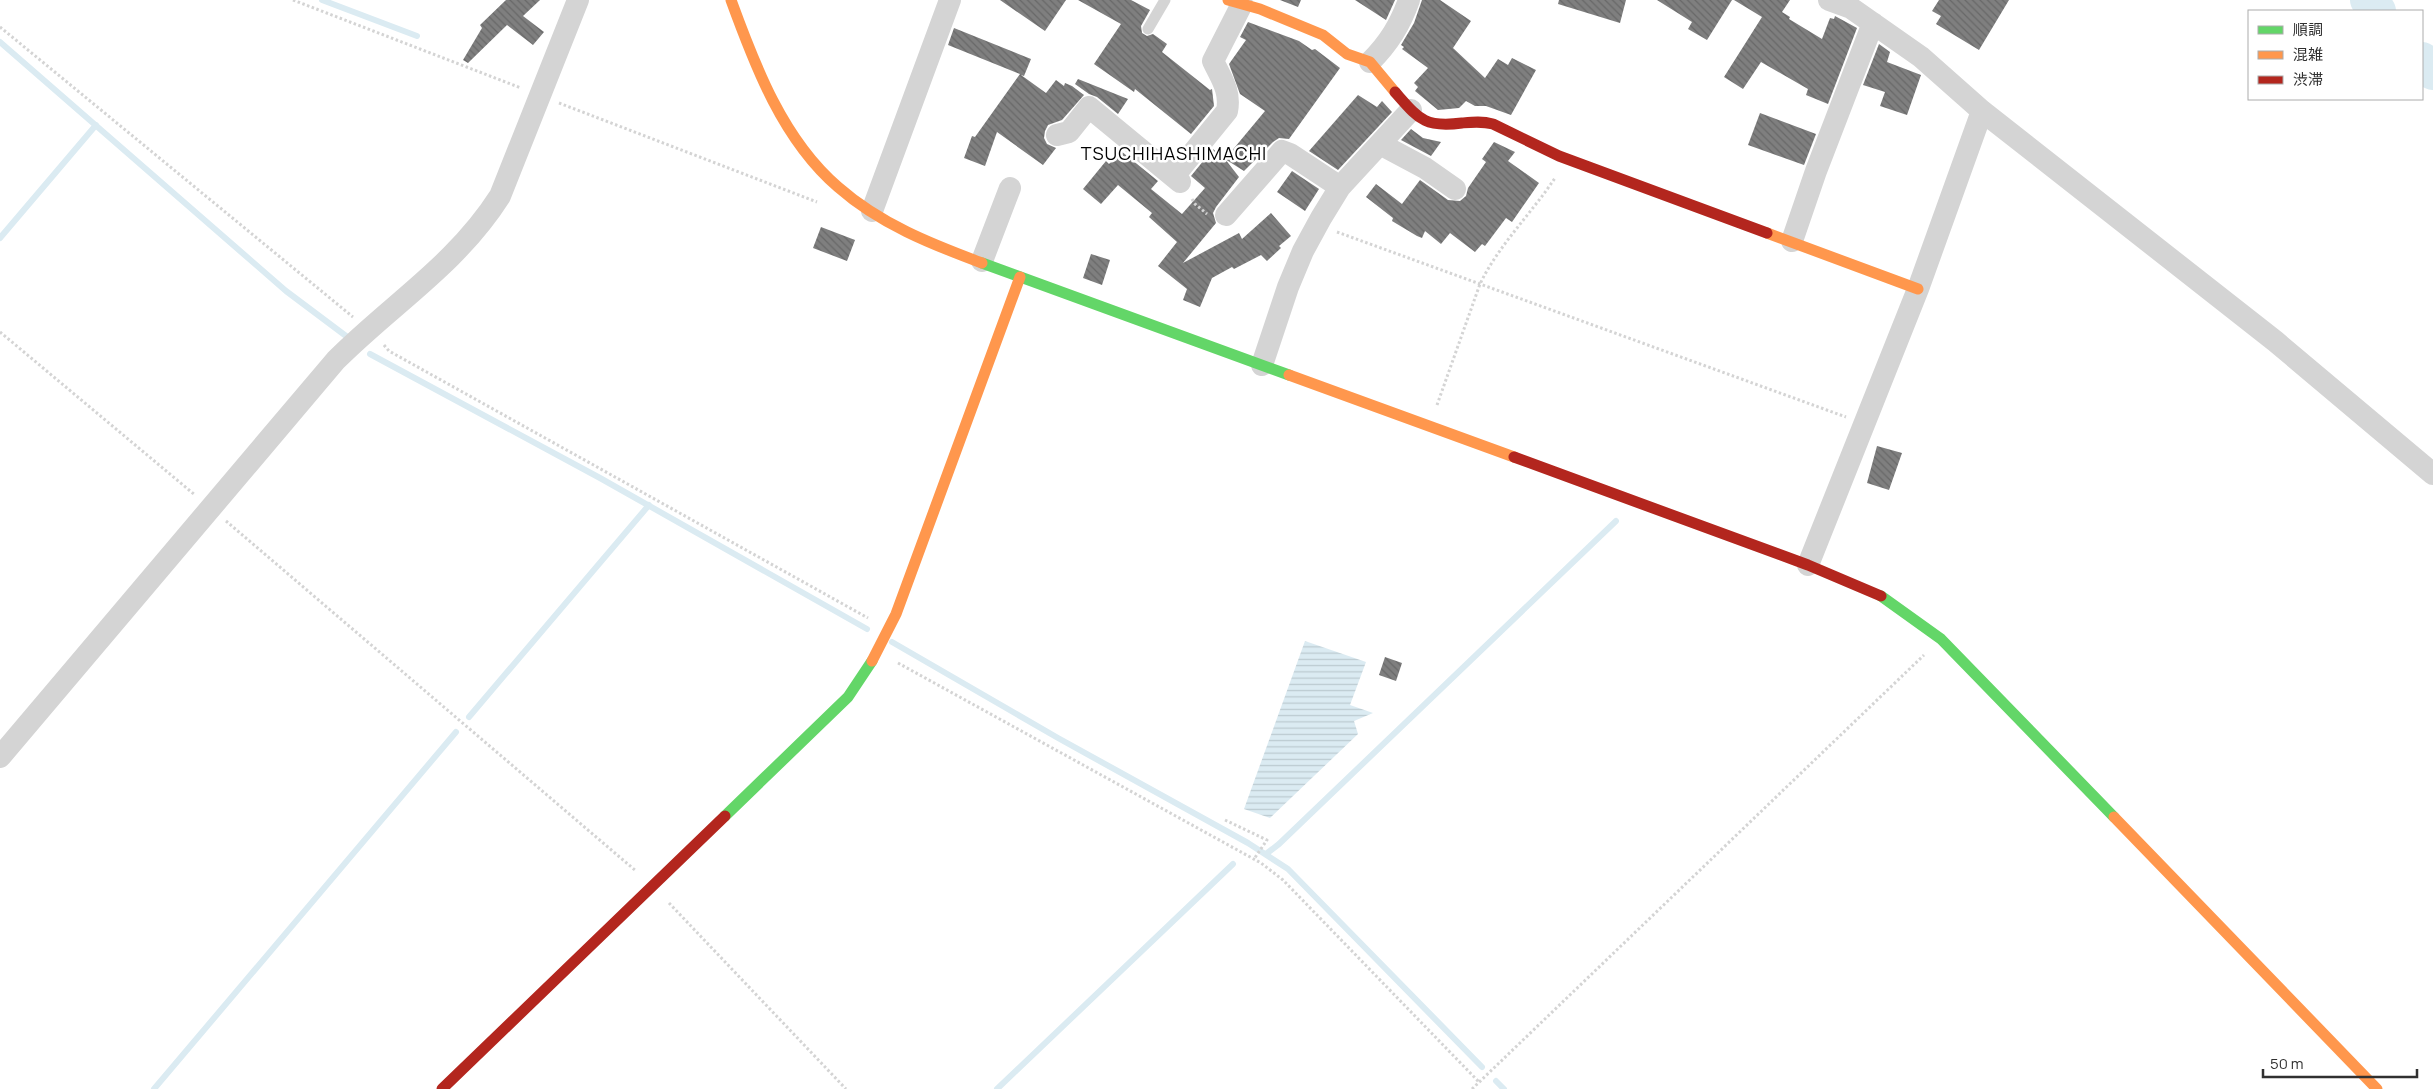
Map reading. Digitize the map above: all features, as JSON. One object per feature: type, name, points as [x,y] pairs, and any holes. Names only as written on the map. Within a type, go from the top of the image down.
[{"type":"street","points":[[0,757],[336,360],[368,328],[442,267],[486,218],[500,196],[578,0]]},
{"type":"street","points":[[731,0],[747,48],[801,144],[828,178],[863,205],[895,226],[929,243],[1808,565],[1878,594],[1941,639],[2377,1089]]},
{"type":"street","points":[[863,205],[950,0]]},
{"type":"street","points":[[1370,62],[1387,45],[1401,21],[1409,0]]},
{"type":"street","points":[[1829,0],[1851,8],[1921,57],[1982,111],[2275,341],[2433,474]]},
{"type":"street","points":[[1057,135],[1069,132],[1089,107],[1177,179],[1227,111],[1229,99],[1226,86],[1213,61],[1235,2],[1260,9],[1323,35],[1347,54],[1370,62],[1411,110],[1432,125],[1441,126],[1482,121],[1493,124],[1538,147],[1568,159],[1918,288]]},
{"type":"street","points":[[1792,241],[1816,171],[1873,23]]},
{"type":"street","points":[[1262,365],[1288,286],[1318,225],[1340,187],[1411,110]]},
{"type":"street","points":[[1808,565],[1918,288],[1982,111]]},
{"type":"street","points":[[1380,144],[1425,168],[1455,189]]},
{"type":"street","points":[[1226,215],[1282,151],[1290,154],[1340,187]]},
{"type":"street","points":[[982,261],[1010,188]]},
{"type":"street","points":[[442,1089],[848,696],[878,652],[889,630],[1020,277]]},
{"type":"lane","points":[[1148,29],[1165,0]]},
{"type":"path","points":[[293,0],[827,205],[840,209],[863,205]]},
{"type":"path","points":[[0,27],[368,328],[389,351],[889,630]]},
{"type":"path","points":[[1429,426],[1487,268],[1536,207],[1568,159]]},
{"type":"path","points":[[1177,179],[1201,210],[1217,218],[1226,215]]},
{"type":"path","points":[[1318,225],[1864,424]]},
{"type":"path","points":[[0,332],[210,508],[653,886],[846,1089]]},
{"type":"path","points":[[1472,1089],[1941,639]]},
{"type":"path","points":[[878,652],[1255,858],[1283,880],[1480,1082]]},
{"type":"path","points":[[1225,820],[1267,840],[1255,858]]},
{"type":"shaded area","points":[[1305,641],[1366,662],[1350,705],[1373,713],[1354,721],[1358,734],[1270,818],[1244,809]]},
{"type":"building","points":[[506,0],[540,0],[523,16],[544,32],[533,45],[507,25],[468,63],[463,60],[482,28],[480,25]]},
{"type":"building","points":[[1000,0],[1066,0],[1045,31]]},
{"type":"building","points":[[1078,0],[1131,0],[1150,10],[1141,26],[1142,33],[1147,36],[1153,34],[1167,44],[1162,52],[1210,90],[1212,89],[1214,106],[1191,134],[1135,89],[1134,92],[1094,64],[1121,24]]},
{"type":"building","points":[[1280,0],[1301,0],[1298,7]]},
{"type":"building","points":[[1355,0],[1395,0],[1386,20]]},
{"type":"building","points":[[1422,0],[1440,0],[1471,21],[1453,48],[1485,78],[1498,59],[1508,65],[1512,58],[1536,70],[1511,115],[1486,106],[1475,106],[1466,101],[1459,108],[1438,110],[1415,91],[1418,87],[1414,83],[1428,68],[1402,49],[1404,47],[1401,45],[1414,23]]},
{"type":"building","points":[[1559,0],[1626,0],[1620,23],[1558,4]]},
{"type":"building","points":[[1657,0],[1732,0],[1707,40],[1688,29],[1692,22]]},
{"type":"building","points":[[1734,0],[1790,0],[1782,12],[1790,17],[1789,19],[1822,39],[1830,18],[1834,19],[1835,16],[1857,28],[1828,104],[1806,95],[1808,89],[1761,62],[1743,89],[1724,77],[1762,17]]},
{"type":"building","points":[[1939,0],[2009,0],[1979,50],[1936,24],[1941,16],[1932,11]]},
{"type":"building","points":[[1248,22],[1299,41],[1312,50],[1315,49],[1340,68],[1289,139],[1279,138],[1273,142],[1244,171],[1225,159],[1265,111],[1240,94],[1229,64],[1246,40],[1240,37]]},
{"type":"building","points":[[954,28],[1031,59],[1024,76],[1021,75],[1046,93],[1056,80],[1064,86],[1065,83],[1072,86],[1084,95],[1062,120],[1048,125],[1044,138],[1047,144],[1056,148],[1043,165],[997,132],[985,166],[964,158],[972,136],[975,137],[1020,74],[948,45]]},
{"type":"building","points":[[1879,44],[1890,52],[1887,62],[1921,75],[1907,115],[1880,106],[1885,92],[1863,85]]},
{"type":"building","points":[[1078,79],[1128,99],[1118,114],[1097,97],[1075,84]]},
{"type":"building","points":[[1358,95],[1377,107],[1382,101],[1392,112],[1338,170],[1309,151]]},
{"type":"building","points":[[1760,113],[1816,134],[1804,165],[1748,145]]},
{"type":"building","points":[[1411,129],[1423,138],[1441,142],[1431,156],[1401,140]]},
{"type":"building","points":[[1494,142],[1515,152],[1508,161],[1539,183],[1512,222],[1506,218],[1485,246],[1482,244],[1475,252],[1450,233],[1441,244],[1425,231],[1422,238],[1417,236],[1392,221],[1393,218],[1366,197],[1376,184],[1402,204],[1420,180],[1448,200],[1460,201],[1466,196],[1468,188],[1486,162],[1482,159]]},
{"type":"building","points":[[1213,149],[1225,159],[1239,177],[1213,213],[1216,223],[1183,263],[1239,233],[1242,239],[1271,213],[1291,236],[1279,246],[1281,248],[1267,261],[1261,255],[1212,278],[1200,307],[1183,300],[1187,289],[1158,266],[1177,242],[1149,217],[1152,213],[1118,185],[1101,204],[1083,189],[1106,161],[1109,164],[1121,151],[1158,181],[1151,189],[1182,214],[1205,188],[1191,176]]},
{"type":"building","points":[[1292,171],[1319,189],[1305,211],[1277,192]]},
{"type":"building","points":[[821,227],[855,240],[847,261],[813,248]]},
{"type":"building","points":[[1091,254],[1110,260],[1102,285],[1083,278]]},
{"type":"building","points":[[1877,446],[1902,453],[1889,490],[1867,483]]},
{"type":"building","points":[[1385,657],[1402,663],[1396,681],[1379,675]]},
{"type":"waterway","points":[[322,0],[417,36]]},
{"type":"waterway","points":[[2368,0],[2377,10]]},
{"type":"waterway","points":[[0,42],[286,291],[346,336]]},
{"type":"waterway","points":[[2423,61],[2433,72]]},
{"type":"waterway","points":[[0,238],[96,125]]},
{"type":"waterway","points":[[370,354],[600,478],[867,629]]},
{"type":"waterway","points":[[469,717],[649,505]]},
{"type":"waterway","points":[[1266,854],[1279,844],[1616,521]]},
{"type":"waterway","points":[[892,642],[1058,738],[1248,843],[1288,869],[1482,1067]]},
{"type":"waterway","points":[[154,1089],[456,732]]},
{"type":"waterway","points":[[997,1089],[1233,864]]},
{"type":"waterway","points":[[1496,1081],[1504,1089]]},
{"type":"traffic: fast","points":[[982,263],[1289,375]]},
{"type":"traffic: fast","points":[[1881,596],[1941,639],[2114,817]]},
{"type":"traffic: fast","points":[[725,816],[848,697],[872,661]]},
{"type":"traffic: slow","points":[[731,0],[750,50],[773,101],[801,147],[819,168],[838,187],[871,212],[907,232],[982,263]]},
{"type":"traffic: slow","points":[[1228,0],[1260,9],[1323,35],[1347,54],[1370,62],[1395,92]]},
{"type":"traffic: slow","points":[[1767,233],[1918,289]]},
{"type":"traffic: slow","points":[[872,661],[896,614],[1020,277]]},
{"type":"traffic: slow","points":[[1289,375],[1514,457]]},
{"type":"traffic: slow","points":[[2114,817],[2377,1089]]},
{"type":"traffic: jam","points":[[1395,92],[1410,109],[1423,120],[1430,123],[1485,122],[1493,124],[1559,156],[1767,233]]},
{"type":"traffic: jam","points":[[1514,457],[1808,565],[1881,596]]},
{"type":"traffic: jam","points":[[442,1089],[725,816]]},
{"type":"district","name":"TSUCHIHASHIMACHI","points":[[1174,153]]}]
